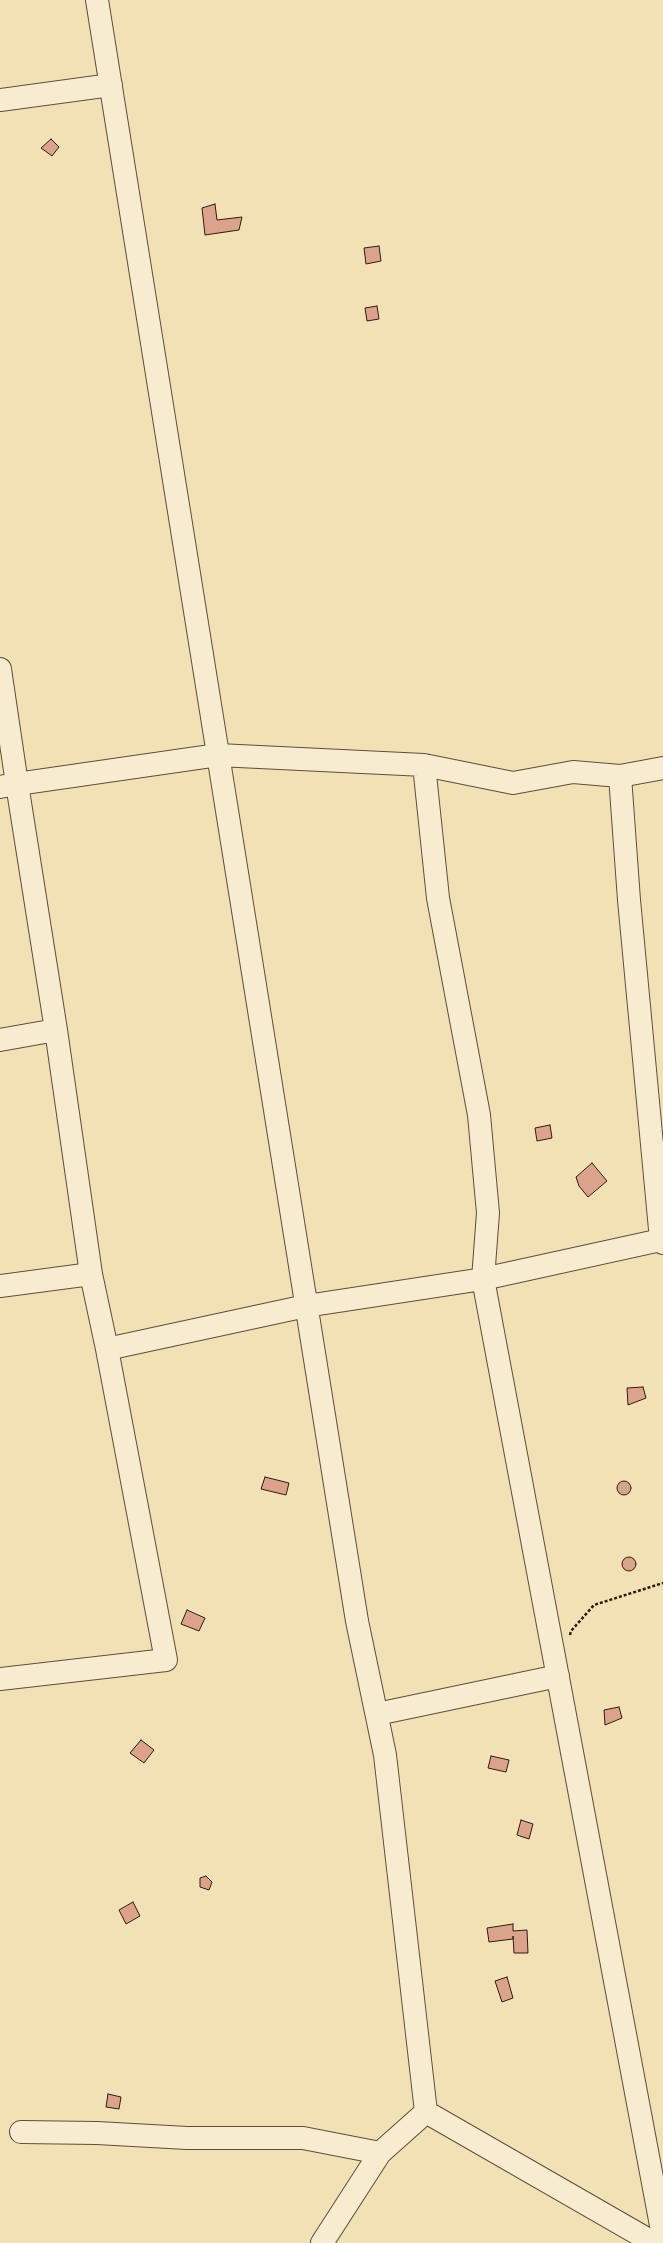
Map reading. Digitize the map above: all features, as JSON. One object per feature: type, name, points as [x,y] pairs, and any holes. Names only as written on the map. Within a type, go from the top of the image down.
[{"type":"street","points":[[97,0],[357,1621],[385,1755],[426,2112]]},
{"type":"street","points":[[0,100],[111,85]]},
{"type":"street","points":[[0,669],[8,786],[56,1030],[91,1274],[107,1349],[166,1660],[0,1679]]},
{"type":"street","points":[[8,786],[218,755],[424,765],[514,783],[573,772],[620,776],[663,768]]},
{"type":"street","points":[[424,765],[438,898],[479,1115],[488,1213],[483,1279],[663,2236]]},
{"type":"street","points":[[107,1349],[306,1306],[483,1279],[662,1241],[629,900],[620,776]]},
{"type":"street","points":[[0,1040],[56,1030]]},
{"type":"street","points":[[0,1286],[91,1274]]},
{"type":"street","points":[[377,1714],[558,1676]]},
{"type":"street","points":[[322,2243],[380,2153],[426,2112]]},
{"type":"street","points":[[426,2112],[654,2243]]},
{"type":"street","points":[[21,2132],[97,2133],[187,2138],[303,2138],[380,2153]]},
{"type":"path","points":[[569,1638],[571,1631],[594,1605],[663,1583]]},
{"type":"building","points":[[51,139],[59,147],[52,156],[41,148]]},
{"type":"building","points":[[215,204],[217,220],[242,217],[239,230],[205,235],[202,208]]},
{"type":"building","points":[[379,246],[381,261],[366,264],[364,248]]},
{"type":"building","points":[[377,306],[379,319],[367,321],[365,308]]},
{"type":"building","points":[[550,1125],[552,1138],[537,1141],[535,1128]]},
{"type":"building","points":[[592,1163],[607,1181],[588,1197],[579,1186],[576,1177]]},
{"type":"building","points":[[643,1387],[646,1398],[628,1405],[627,1388]]},
{"type":"building","points":[[265,1477],[289,1483],[286,1495],[261,1489]]},
{"type":"building","points":[[621,1481],[627,1481],[631,1485],[631,1491],[627,1495],[621,1495],[617,1491],[617,1485]]},
{"type":"building","points":[[626,1557],[632,1557],[636,1561],[636,1567],[632,1571],[626,1571],[622,1567],[622,1561]]},
{"type":"building","points":[[187,1610],[205,1618],[199,1631],[181,1624]]},
{"type":"building","points":[[619,1707],[622,1718],[605,1725],[604,1710]]},
{"type":"building","points":[[141,1740],[154,1750],[144,1763],[130,1753]]},
{"type":"building","points":[[491,1756],[509,1760],[506,1772],[488,1768]]},
{"type":"building","points":[[521,1820],[533,1824],[529,1839],[517,1835]]},
{"type":"building","points":[[206,1876],[212,1882],[209,1890],[200,1887],[200,1878]]},
{"type":"building","points":[[133,1902],[140,1916],[126,1924],[119,1910]]},
{"type":"building","points":[[513,1924],[513,1931],[527,1930],[528,1953],[514,1953],[513,1936],[513,1939],[489,1942],[487,1928]]},
{"type":"building","points":[[507,1977],[513,1998],[502,2002],[495,1981]]},
{"type":"building","points":[[108,2094],[121,2097],[119,2109],[106,2107]]}]
